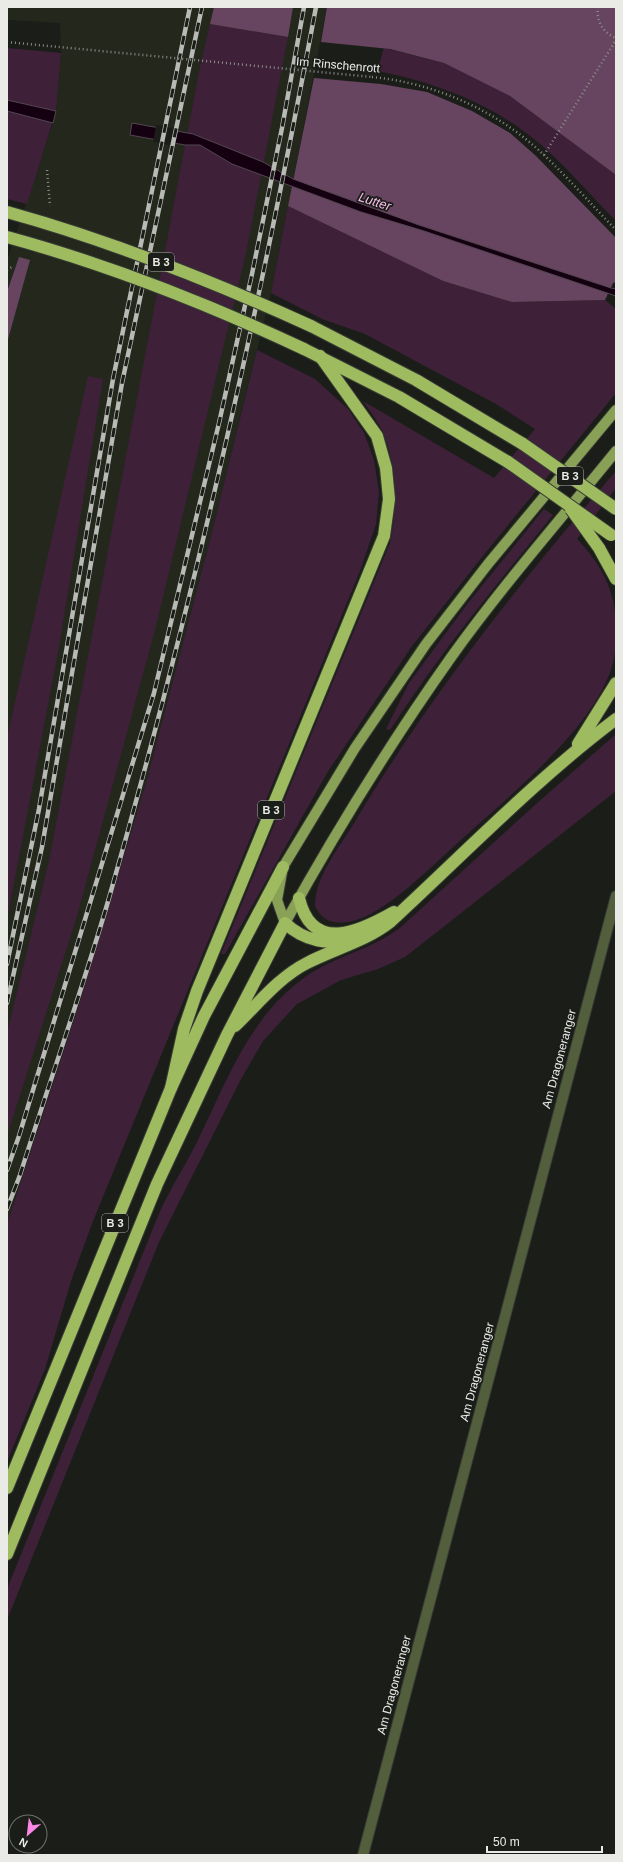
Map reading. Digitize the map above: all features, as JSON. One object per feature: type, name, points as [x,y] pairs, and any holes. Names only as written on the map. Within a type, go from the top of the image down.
[{"type":"highway","name":"B 3","points":[[7,212],[104,242],[181,270],[311,326],[416,380],[523,444],[616,509]]},
{"type":"highway","name":"B 3","points":[[7,237],[68,254],[146,281],[256,326],[320,356],[399,397],[508,462],[564,500]]},
{"type":"highway","name":"B 3","points":[[171,1088],[184,1029],[197,991],[384,536],[389,499],[386,468],[377,436],[320,356]]},
{"type":"highway","points":[[564,500],[614,536]]},
{"type":"highway","points":[[564,500],[599,548],[616,579]]},
{"type":"highway","points":[[573,751],[616,683]]},
{"type":"highway","points":[[227,1035],[273,989],[297,968],[385,927],[573,751],[616,719]]},
{"type":"highway","name":"B 3","points":[[7,1488],[171,1088],[204,1016],[283,867]]},
{"type":"highway","points":[[299,898],[302,912],[311,925],[318,931],[329,933],[343,932],[364,927],[409,904]]},
{"type":"highway","name":"B 3","points":[[7,1554],[157,1184],[227,1035],[285,923]]},
{"type":"highway","points":[[285,923],[296,932],[311,940],[328,943],[354,942]]},
{"type":"main road","name":"B 3","points":[[283,867],[318,806],[355,748],[426,644],[488,564],[616,410]]},
{"type":"main road","name":"B 3","points":[[285,923],[334,837],[394,741],[453,656],[506,586],[616,451]]},
{"type":"main road","points":[[283,867],[277,900],[285,923]]},
{"type":"street","name":"Am Dragoneranger","points":[[363,1855],[616,896]]},
{"type":"path","points":[[544,154],[616,39],[608,34],[600,24],[598,7]]},
{"type":"path","name":"Im Rinschenrott","points":[[7,42],[372,77],[430,87],[474,106],[511,128],[544,154],[616,230]]},
{"type":"path","points":[[47,170],[50,206]]},
{"type":"path","points":[[7,270],[12,267]]},
{"type":"shaded area","points":[[7,7],[327,7],[271,293],[209,544],[146,783],[81,998],[7,1224],[7,261],[53,123],[56,110],[61,53],[60,23],[7,20]]},
{"type":"shaded area","points":[[214,7],[293,7],[288,37],[210,24]]},
{"type":"shaded area","points":[[327,7],[616,7],[616,175],[510,96],[444,63],[390,49],[321,42]]},
{"type":"shaded area","points":[[210,24],[288,37],[246,253],[155,630],[77,916],[7,1136],[7,1033],[49,861],[200,67]]},
{"type":"shaded area","points":[[7,48],[61,53],[56,111],[27,204],[7,199]]},
{"type":"shaded area","points":[[384,48],[444,63],[510,96],[616,175],[616,221],[545,148],[498,114],[460,95],[419,81],[377,71]]},
{"type":"shaded area","points":[[314,78],[381,84],[427,92],[472,111],[510,133],[536,156],[616,238],[616,282],[613,283],[605,300],[512,302],[443,281],[288,206]]},
{"type":"shaded area","points":[[7,100],[56,111],[53,123],[7,111]]},
{"type":"shaded area","points":[[132,123],[193,134],[263,162],[293,179],[419,225],[616,289],[616,296],[424,231],[361,212],[232,164],[200,145],[185,145],[130,135]]},
{"type":"shaded area","points":[[288,206],[443,281],[512,302],[605,300],[616,309],[616,393],[486,552],[412,646],[327,773],[225,954],[221,954],[390,543],[395,503],[392,464],[381,428],[363,401],[494,478],[535,429],[496,404],[365,334],[322,319],[271,293]]},
{"type":"shaded area","points":[[19,257],[30,260],[7,343],[7,292]]},
{"type":"shaded area","points":[[257,350],[315,379],[348,409],[364,433],[374,460],[379,492],[376,524],[360,571],[93,1221],[71,1281],[45,1369],[7,1462],[7,1224],[81,998],[146,783],[209,544]]},
{"type":"shaded area","points":[[88,376],[103,379],[59,647],[7,920],[7,738]]},
{"type":"shaded area","points":[[616,471],[616,488],[577,539],[586,548],[606,579],[613,602],[616,627],[616,647],[612,666],[602,689],[588,713],[569,736],[526,781],[425,873],[395,898],[380,909],[365,917],[352,921],[340,923],[330,921],[321,916],[315,906],[316,895],[323,874],[334,854],[412,732],[444,686],[510,598]]},
{"type":"shaded area","points":[[544,509],[553,515],[448,647],[390,730],[386,729],[409,683],[468,603]]},
{"type":"shaded area","points":[[616,734],[616,791],[405,957],[378,969],[341,980],[297,1004],[263,1041],[241,1079],[159,1242],[7,1620],[7,1589],[158,1216],[196,1144],[228,1077],[251,1035],[265,1015],[300,981],[324,966],[376,942],[401,927],[535,805]]},
{"type":"pier","points":[[156,125],[178,129],[175,146],[153,142]]},
{"type":"railway","points":[[7,964],[39,809],[113,379],[190,7]]},
{"type":"railway","points":[[7,1003],[42,847],[122,383],[202,7]]},
{"type":"railway","points":[[7,1170],[19,1136],[154,693],[219,423],[252,274],[282,128],[304,7]]},
{"type":"railway","points":[[7,1209],[20,1175],[99,933],[140,788],[169,677],[197,566],[248,343],[272,232],[316,7]]},
{"type":"water label","name":"Lutter","points":[[375,201]]}]
